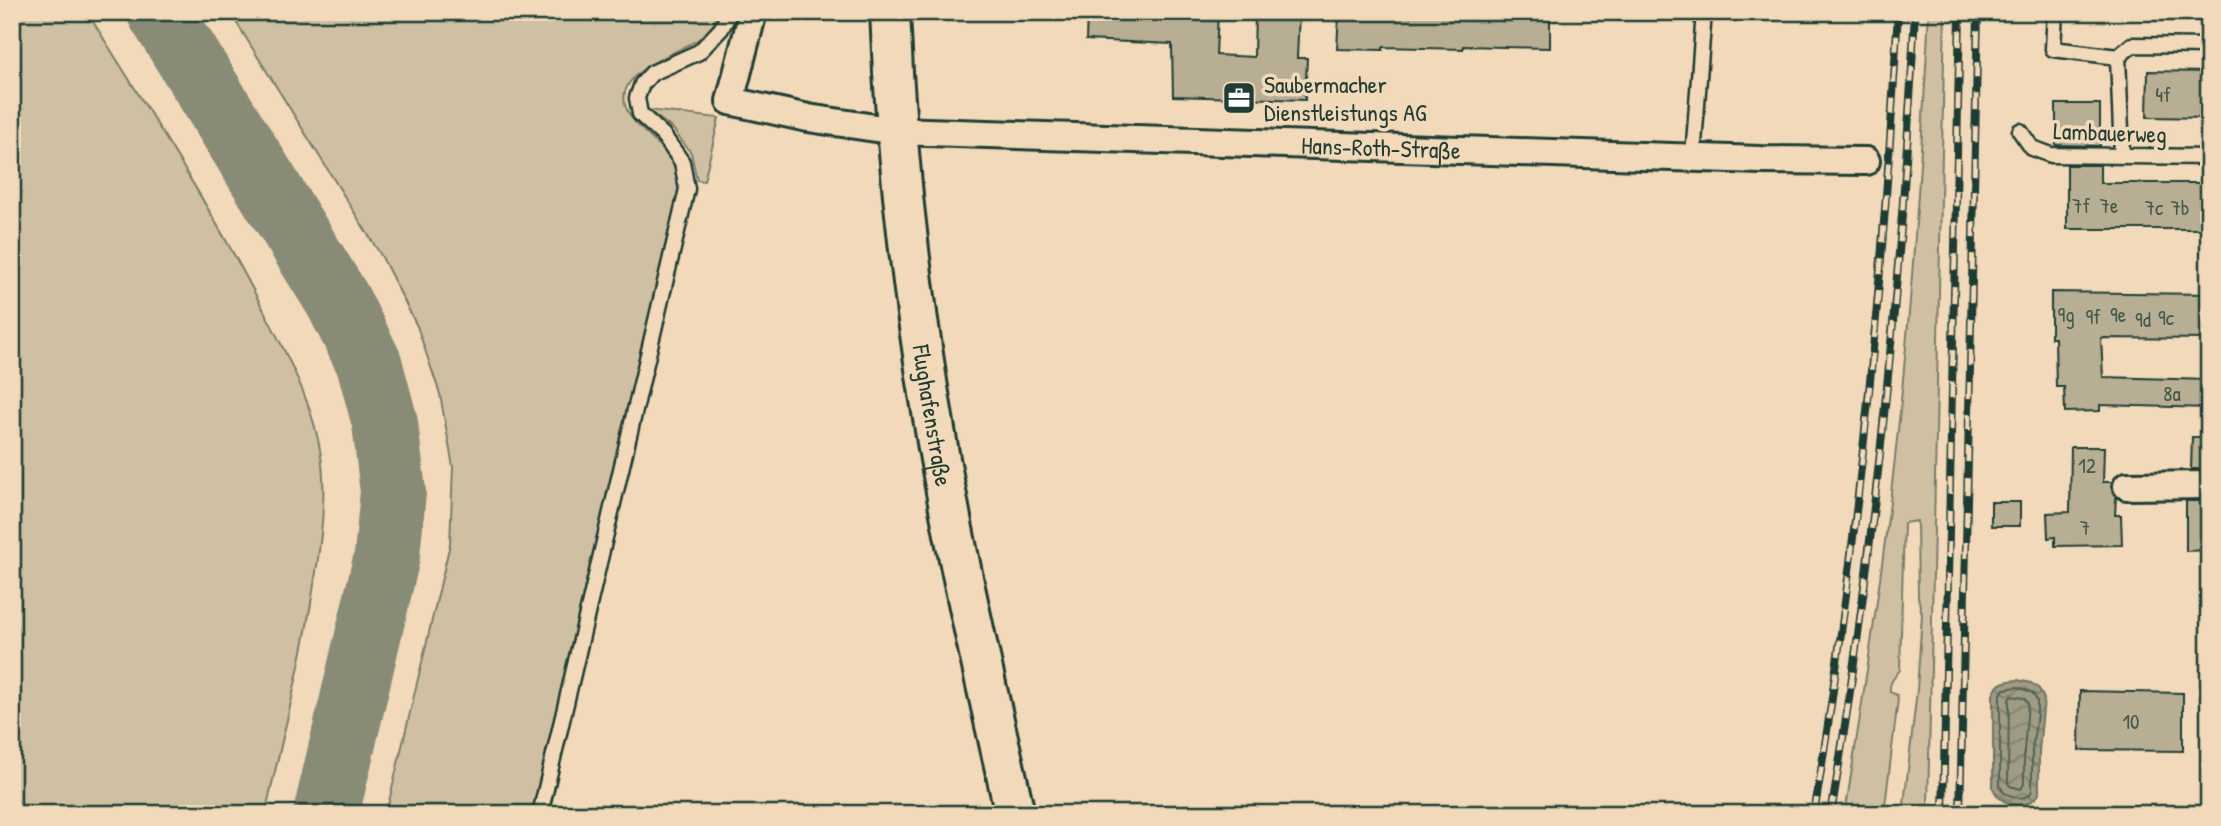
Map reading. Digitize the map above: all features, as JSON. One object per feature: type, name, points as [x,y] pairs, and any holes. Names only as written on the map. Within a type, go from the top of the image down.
[{"type":"main road","name":"Flughafenstraße","points":[[890,12],[896,131],[920,328],[938,446],[956,544],[1015,814]]},
{"type":"street","name":"Hans-Roth-Straße","points":[[753,12],[730,102],[808,118],[896,131],[1693,158],[1866,161]]},
{"type":"street","points":[[2126,486],[2209,485]]},
{"type":"lane","points":[[540,814],[687,189],[682,162],[663,135],[640,114],[644,98],[642,84],[652,73],[699,52],[721,29],[730,12]]},
{"type":"lane","points":[[1693,158],[1704,12]]},
{"type":"lane","points":[[2054,12],[2053,49],[2118,57],[2132,45],[2209,46]]},
{"type":"lane","points":[[2118,57],[2122,156]]},
{"type":"lane","name":"Lambauerweg","points":[[2020,131],[2032,148],[2050,155],[2209,157]]},
{"type":"shaded area","points":[[12,12],[87,12],[240,266],[301,386],[316,430],[323,476],[321,534],[303,647],[265,814],[12,814]]},
{"type":"shaded area","points":[[230,12],[722,12],[705,35],[646,68],[626,89],[624,102],[631,117],[671,160],[679,203],[534,814],[386,814],[450,544],[453,467],[440,394],[417,326],[382,257]]},
{"type":"shaded area","points":[[1929,12],[1945,12],[1928,806],[1931,814],[1903,814],[1917,690],[1922,614],[1918,597],[1917,521],[1904,523],[1900,670],[1892,680],[1890,689],[1898,699],[1884,814],[1845,814],[1878,597],[1900,410],[1915,240]]},
{"type":"shaded area","points":[[648,110],[719,118],[704,181],[697,180],[691,153],[673,129]]},
{"type":"water","points":[[2018,680],[2031,683],[2039,689],[2044,699],[2039,751],[2039,794],[2021,805],[2008,803],[1993,788],[1993,695],[2002,683]]},
{"type":"building","points":[[1087,12],[1218,12],[1216,55],[1254,57],[1255,12],[1299,12],[1297,58],[1307,58],[1305,100],[1173,96],[1172,44],[1086,40]]},
{"type":"building","points":[[1339,12],[1550,12],[1550,48],[1463,46],[1463,49],[1337,49]]},
{"type":"building","points":[[2148,71],[2209,72],[2209,118],[2147,117]]},
{"type":"building","points":[[2056,104],[2100,104],[2100,146],[2056,145]]},
{"type":"building","points":[[2067,165],[2100,165],[2100,183],[2209,183],[2209,229],[2067,229]]},
{"type":"building","points":[[2051,292],[2209,294],[2209,339],[2101,338],[2103,377],[2209,380],[2209,408],[2100,405],[2100,411],[2065,412],[2064,387],[2056,387],[2055,338],[2051,338]]},
{"type":"building","points":[[2192,437],[2209,437],[2209,469],[2191,469]]},
{"type":"building","points":[[2071,447],[2104,447],[2103,482],[2112,482],[2111,487],[2116,496],[2115,515],[2121,515],[2122,545],[2055,546],[2055,537],[2048,538],[2047,513],[2070,512]]},
{"type":"building","points":[[2186,501],[2209,501],[2209,550],[2186,551]]},
{"type":"building","points":[[1991,502],[2020,502],[2020,526],[1991,526]]},
{"type":"building","points":[[2080,691],[2183,693],[2183,751],[2079,750]]},
{"type":"taxiway","points":[[160,12],[338,301],[369,363],[385,423],[393,492],[387,556],[326,814]]},
{"type":"railway","points":[[1814,814],[1844,614],[1867,414],[1885,213],[1898,12]]},
{"type":"railway","points":[[1831,814],[1861,614],[1884,414],[1902,213],[1915,12]]},
{"type":"railway","points":[[1943,814],[1960,12]]},
{"type":"railway","points":[[1960,814],[1978,12]]},
{"type":"place","name":"Saubermacher Dienstleistungs AG","points":[[1239,98]]}]
